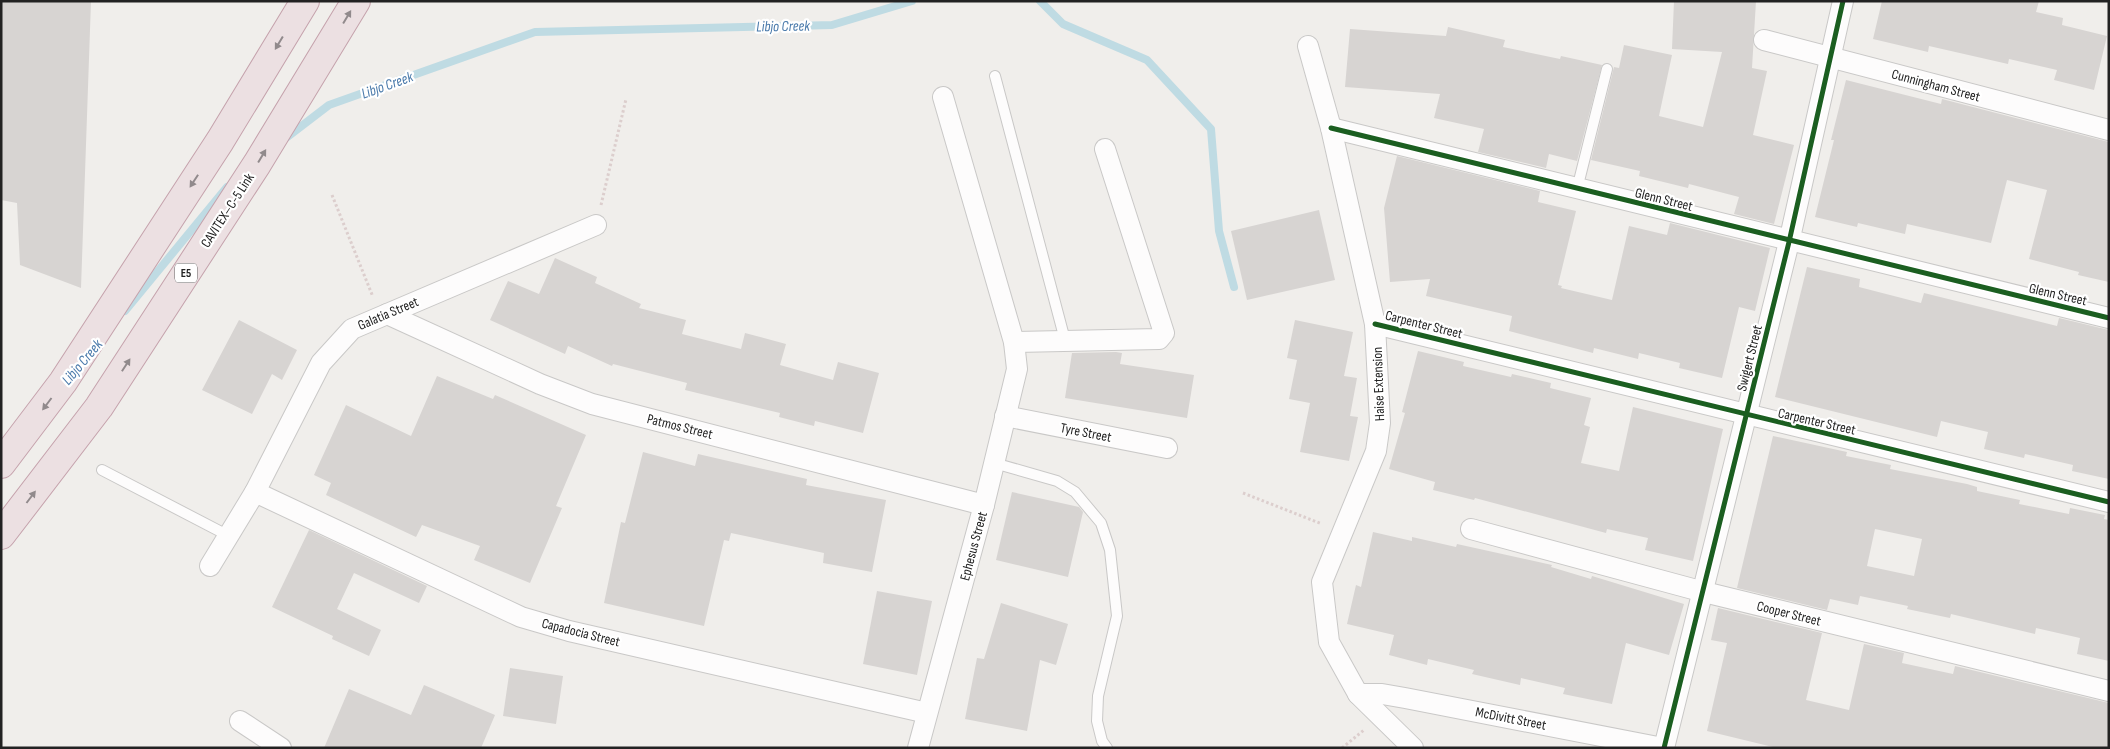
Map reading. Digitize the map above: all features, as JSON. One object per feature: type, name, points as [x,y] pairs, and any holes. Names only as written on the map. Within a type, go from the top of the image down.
[{"type":"highway","points":[[1,464],[63,382],[220,141],[305,1]]},
{"type":"highway","name":"CAVITEX–C-5 Link","points":[[1,536],[99,407],[257,164],[356,1]]},
{"type":"street","name":"Swigert Street","points":[[1663,748],[1704,592],[1789,242],[1829,56],[1843,1]]},
{"type":"street","name":"Cunningham Street","points":[[1764,40],[2109,130]]},
{"type":"street","name":"Haise Extension","points":[[1308,46],[1331,128],[1375,324],[1380,423],[1376,451],[1322,582],[1328,642],[1358,694],[1413,748]]},
{"type":"street","name":"Ephesus Street","points":[[918,748],[984,505],[1017,369],[1014,342],[943,97]]},
{"type":"street","name":"Glenn Street","points":[[1331,128],[1789,242],[2109,318]]},
{"type":"street","points":[[1014,342],[1160,338],[1164,333],[1105,149]]},
{"type":"street","name":"Galatia Street","points":[[210,566],[255,492],[321,363],[352,329],[596,225]]},
{"type":"street","name":"Patmos Street","points":[[384,315],[540,384],[592,404],[984,505]]},
{"type":"street","name":"Carpenter Street","points":[[1375,324],[2109,502]]},
{"type":"street","name":"Tyre Street","points":[[1005,416],[1166,448]]},
{"type":"street","name":"Capadocia Street","points":[[255,492],[521,617],[569,631],[927,712]]},
{"type":"street","name":"Cooper Street","points":[[1470,529],[1704,592],[2109,691]]},
{"type":"street","name":"McDivitt Street","points":[[1358,694],[1382,694],[1405,698],[1663,748]]},
{"type":"street","points":[[240,721],[281,748]]},
{"type":"lane","points":[[1577,189],[1607,69]]},
{"type":"lane","points":[[995,76],[1065,340]]},
{"type":"lane","points":[[994,462],[1057,481],[1075,492],[1101,522],[1110,550],[1117,616],[1098,696],[1097,721],[1102,741],[1107,748]]},
{"type":"lane","points":[[102,470],[229,536]]},
{"type":"path","points":[[596,225],[626,99]]},
{"type":"path","points":[[332,195],[384,315]]},
{"type":"path","points":[[1243,493],[1343,533]]},
{"type":"building","points":[[1,1],[91,1],[81,288],[20,265],[17,203],[1,200]]},
{"type":"building","points":[[1674,1],[1756,1],[1752,68],[1767,71],[1753,135],[1794,145],[1774,224],[1734,214],[1739,197],[1689,184],[1688,188],[1639,176],[1640,171],[1591,160],[1614,67],[1619,68],[1624,45],[1672,55],[1659,116],[1703,127],[1722,52],[1672,49]]},
{"type":"building","points":[[1882,1],[2039,1],[2036,12],[2063,18],[2062,25],[2107,36],[2094,90],[2054,80],[2057,70],[2009,59],[2008,64],[1929,46],[1928,52],[1873,39]]},
{"type":"building","points":[[1448,27],[1505,40],[1503,47],[1560,59],[1561,56],[1602,65],[1577,161],[1549,154],[1546,168],[1478,152],[1484,129],[1434,118],[1440,94],[1345,87],[1350,29],[1446,36]]},
{"type":"building","points":[[1846,80],[1941,104],[1942,99],[2109,142],[2109,282],[2078,275],[2079,272],[2029,259],[2047,190],[2007,180],[1991,243],[1907,224],[1905,234],[1858,223],[1857,227],[1815,217],[1834,140],[1831,140]]},
{"type":"building","points":[[1397,156],[1540,191],[1538,202],[1576,211],[1558,285],[1562,286],[1561,288],[1612,300],[1629,226],[1667,235],[1670,223],[1770,248],[1755,311],[1739,307],[1722,378],[1679,368],[1680,363],[1639,353],[1638,359],[1594,348],[1593,353],[1509,331],[1512,316],[1426,296],[1430,279],[1390,282],[1384,208]]},
{"type":"building","points":[[1319,210],[1335,280],[1247,300],[1231,231]]},
{"type":"building","points":[[555,258],[597,277],[595,283],[641,304],[639,308],[686,320],[682,334],[741,349],[745,333],[786,344],[780,365],[833,380],[838,362],[879,373],[863,433],[815,421],[814,426],[779,417],[780,413],[685,390],[687,383],[613,364],[612,366],[568,346],[565,354],[490,320],[508,281],[539,294]]},
{"type":"building","points":[[1807,267],[1860,279],[1859,287],[1921,303],[1924,293],[2057,326],[2059,318],[2109,330],[2109,479],[2072,471],[2073,465],[2025,454],[2024,458],[1984,449],[1988,432],[1941,421],[1937,437],[1775,397]]},
{"type":"building","points":[[239,320],[297,350],[282,380],[272,374],[252,414],[202,390]]},
{"type":"building","points":[[1295,320],[1353,332],[1344,376],[1357,378],[1350,416],[1358,417],[1349,461],[1300,452],[1310,403],[1289,399],[1297,360],[1287,358]]},
{"type":"building","points":[[1418,351],[1464,362],[1463,366],[1511,377],[1512,374],[1551,383],[1550,388],[1591,398],[1584,425],[1590,427],[1581,463],[1619,471],[1633,407],[1723,429],[1693,561],[1645,550],[1648,538],[1607,529],[1606,533],[1475,498],[1474,500],[1433,490],[1435,482],[1389,469],[1405,413],[1402,412]]},
{"type":"building","points":[[1072,353],[1122,353],[1120,364],[1194,375],[1187,418],[1065,398]]},
{"type":"building","points":[[437,376],[493,399],[495,395],[586,435],[556,506],[562,508],[530,583],[474,560],[480,546],[422,525],[416,537],[326,495],[331,483],[314,475],[346,405],[411,436]]},
{"type":"building","points":[[1773,436],[1847,452],[1846,456],[1891,465],[1890,469],[1967,484],[1977,487],[1977,491],[2020,500],[2019,504],[2069,514],[2070,508],[2105,515],[2104,519],[2109,520],[2109,661],[2077,654],[2080,638],[2036,628],[2035,634],[1951,614],[1950,618],[1907,609],[1908,606],[1860,596],[1858,605],[1830,599],[1827,610],[1737,588]],"holes":[[[1875,529],[1922,539],[1914,576],[1867,566]]]},
{"type":"building","points":[[643,452],[695,466],[698,454],[807,479],[806,485],[886,500],[872,572],[823,563],[824,553],[731,533],[729,541],[724,540],[704,626],[604,603],[621,522],[625,523]]},
{"type":"building","points":[[1012,492],[1079,507],[1083,512],[1068,577],[996,560]]},
{"type":"building","points":[[309,530],[427,586],[419,603],[354,573],[337,609],[381,630],[369,656],[332,639],[333,636],[272,607]]},
{"type":"building","points":[[1373,532],[1412,541],[1412,537],[1456,547],[1457,544],[1552,565],[1551,567],[1591,579],[1592,576],[1684,604],[1669,655],[1626,643],[1612,704],[1563,694],[1565,688],[1521,678],[1520,685],[1472,674],[1474,670],[1428,659],[1427,665],[1389,655],[1394,635],[1347,624],[1356,585],[1361,587]]},
{"type":"building","points":[[877,591],[932,601],[917,675],[863,664]]},
{"type":"building","points":[[1001,603],[1068,624],[1056,665],[1040,660],[1027,731],[965,719],[977,658],[984,659]]},
{"type":"building","points":[[1718,608],[1822,633],[1806,700],[1849,710],[1864,644],[1904,653],[1902,663],[1953,674],[1955,666],[2109,703],[2109,748],[1777,748],[1707,731],[1727,643],[1711,640]]},
{"type":"building","points":[[510,668],[563,676],[556,724],[503,716]]},
{"type":"building","points":[[424,685],[495,715],[481,748],[324,748],[349,689],[411,715]]},
{"type":"waterway","name":"Libjo Creek","points":[[282,141],[329,105],[535,32],[832,25],[912,1]]},
{"type":"waterway","points":[[1040,1],[1063,24],[1147,60],[1211,129],[1219,231],[1234,287]]},
{"type":"waterway","name":"Libjo Creek","points":[[125,311],[227,187]]},
{"type":"cycle path","points":[[1664,748],[1789,242],[1843,1]]},
{"type":"cycle path","points":[[1331,128],[2109,318]]},
{"type":"cycle path","points":[[1375,324],[2109,502]]}]
